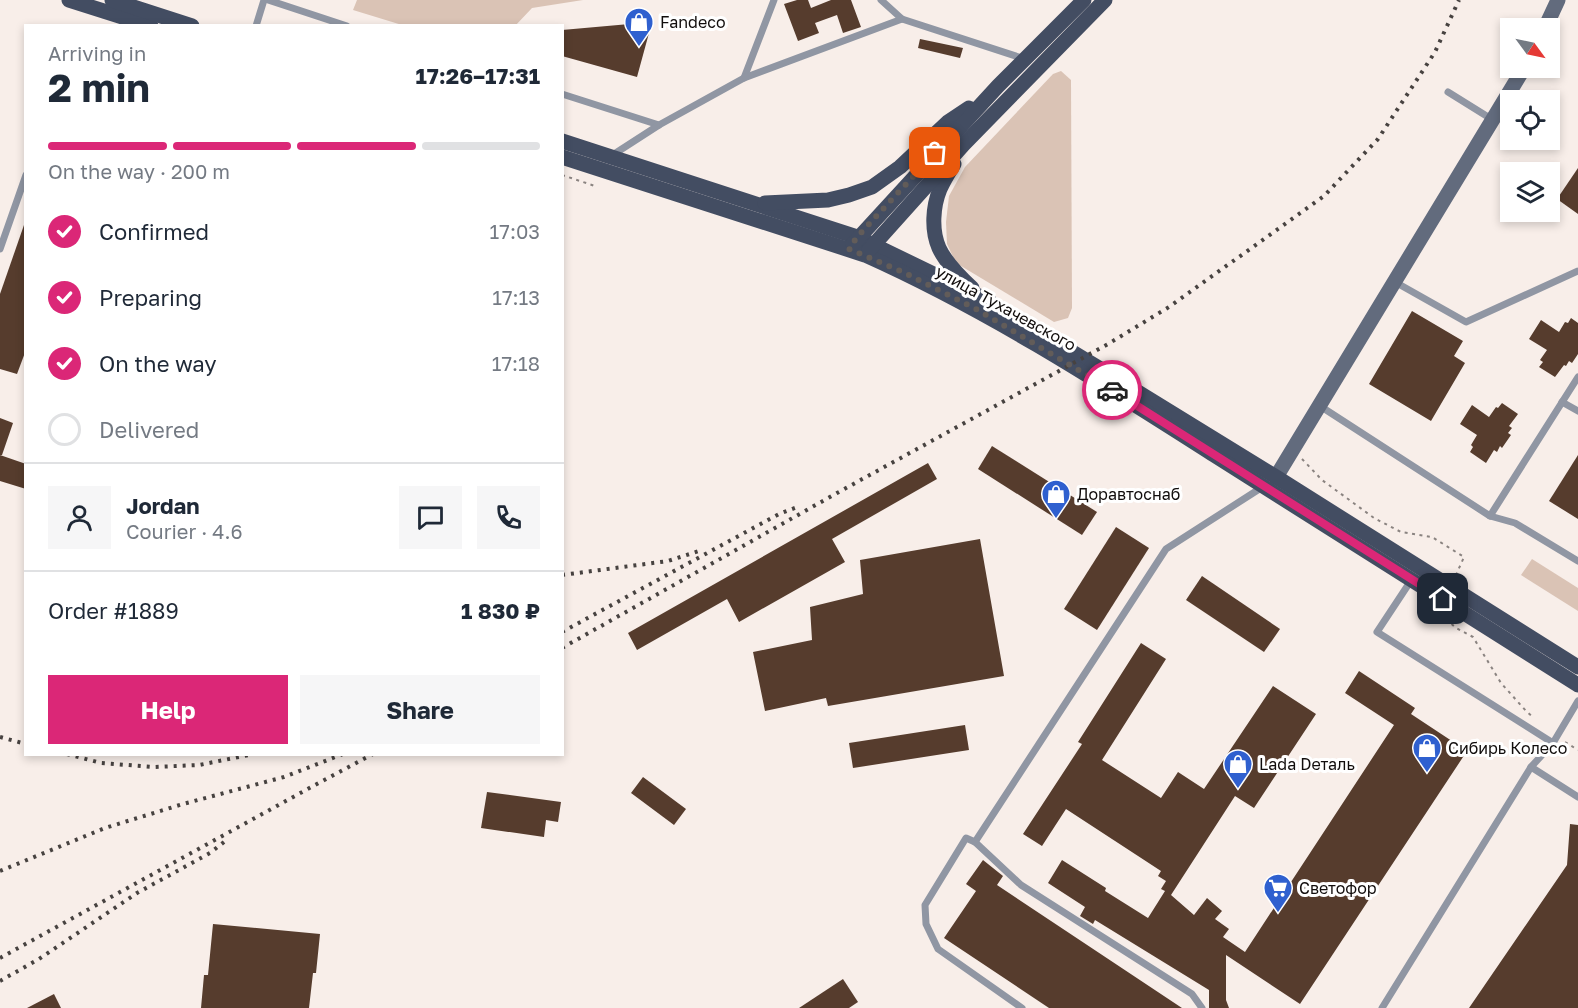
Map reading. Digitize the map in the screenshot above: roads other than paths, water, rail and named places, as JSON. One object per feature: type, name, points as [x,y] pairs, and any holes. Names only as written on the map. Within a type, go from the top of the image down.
[{"type":"main road","points":[[69,0],[145,24]]},
{"type":"main road","points":[[112,0],[186,24]]},
{"type":"main road","points":[[853,243],[998,86],[1084,0]]},
{"type":"main road","points":[[869,249],[964,144],[1105,0]]},
{"type":"main road","points":[[753,203],[828,200],[872,187],[900,167],[948,123],[998,86]]},
{"type":"main road","name":"улица Тухачевского","points":[[564,142],[753,203],[983,298],[1096,366],[1270,482]]},
{"type":"main road","points":[[964,144],[940,189],[934,227],[939,248],[957,274],[983,298]]},
{"type":"main road","name":"улица Тухачевского","points":[[564,158],[853,243]]},
{"type":"main road","name":"улица Тухачевского","points":[[869,249],[903,272],[976,309],[1045,349],[1270,482],[1416,573],[1578,667]]},
{"type":"main road","name":"улица Тухачевского","points":[[1416,573],[1578,685]]},
{"type":"street","points":[[1550,18],[1558,0]]},
{"type":"street","points":[[1270,482],[1320,406],[1518,78]]},
{"type":"lane","points":[[257,24],[266,0],[342,24]]},
{"type":"lane","points":[[744,78],[774,0]]},
{"type":"lane","points":[[881,0],[902,19],[1025,59]]},
{"type":"lane","points":[[611,156],[659,125],[744,78],[902,19]]},
{"type":"lane","points":[[1448,92],[1493,120]]},
{"type":"lane","points":[[564,95],[659,125]]},
{"type":"lane","points":[[0,249],[24,181]]},
{"type":"lane","points":[[1395,282],[1466,322],[1578,272]]},
{"type":"lane","points":[[1490,516],[1578,377]]},
{"type":"lane","points":[[1562,402],[1578,411]]},
{"type":"lane","points":[[1320,406],[1490,516],[1515,523],[1578,561]]},
{"type":"lane","points":[[975,842],[1166,549],[1270,482]]},
{"type":"lane","points":[[1416,573],[1377,632],[1555,740]]},
{"type":"lane","points":[[1382,1008],[1531,767],[1555,740],[1578,701]]},
{"type":"lane","points":[[1531,767],[1578,797]]},
{"type":"lane","points":[[1022,1008],[938,949],[926,924],[925,905],[966,838],[975,842],[1021,885],[1192,994],[1202,1008]]},
{"type":"railway","points":[[564,647],[1108,344],[1169,307],[1324,196],[1378,139],[1435,52],[1459,0]]},
{"type":"railway","points":[[564,631],[779,514],[800,506]]},
{"type":"railway","points":[[564,575],[668,561],[699,551]]},
{"type":"railway","points":[[0,737],[24,743]]},
{"type":"railway","points":[[75,756],[101,763],[154,767],[199,765],[244,756]]},
{"type":"railway","points":[[0,871],[105,828],[284,777],[338,756]]},
{"type":"railway","points":[[0,958],[369,756]]},
{"type":"railway","points":[[0,981],[39,959],[137,893],[210,853],[224,842]]},
{"type":"place","name":"Fandeco","points":[[639,48]]},
{"type":"place","name":"Доравтоснаб","points":[[1056,520]]},
{"type":"place","name":"Сибирь Колесо","points":[[1427,774]]},
{"type":"place","name":"Lada Dеталь","points":[[1238,790]]},
{"type":"place","name":"Светофор","points":[[1278,914]]}]
